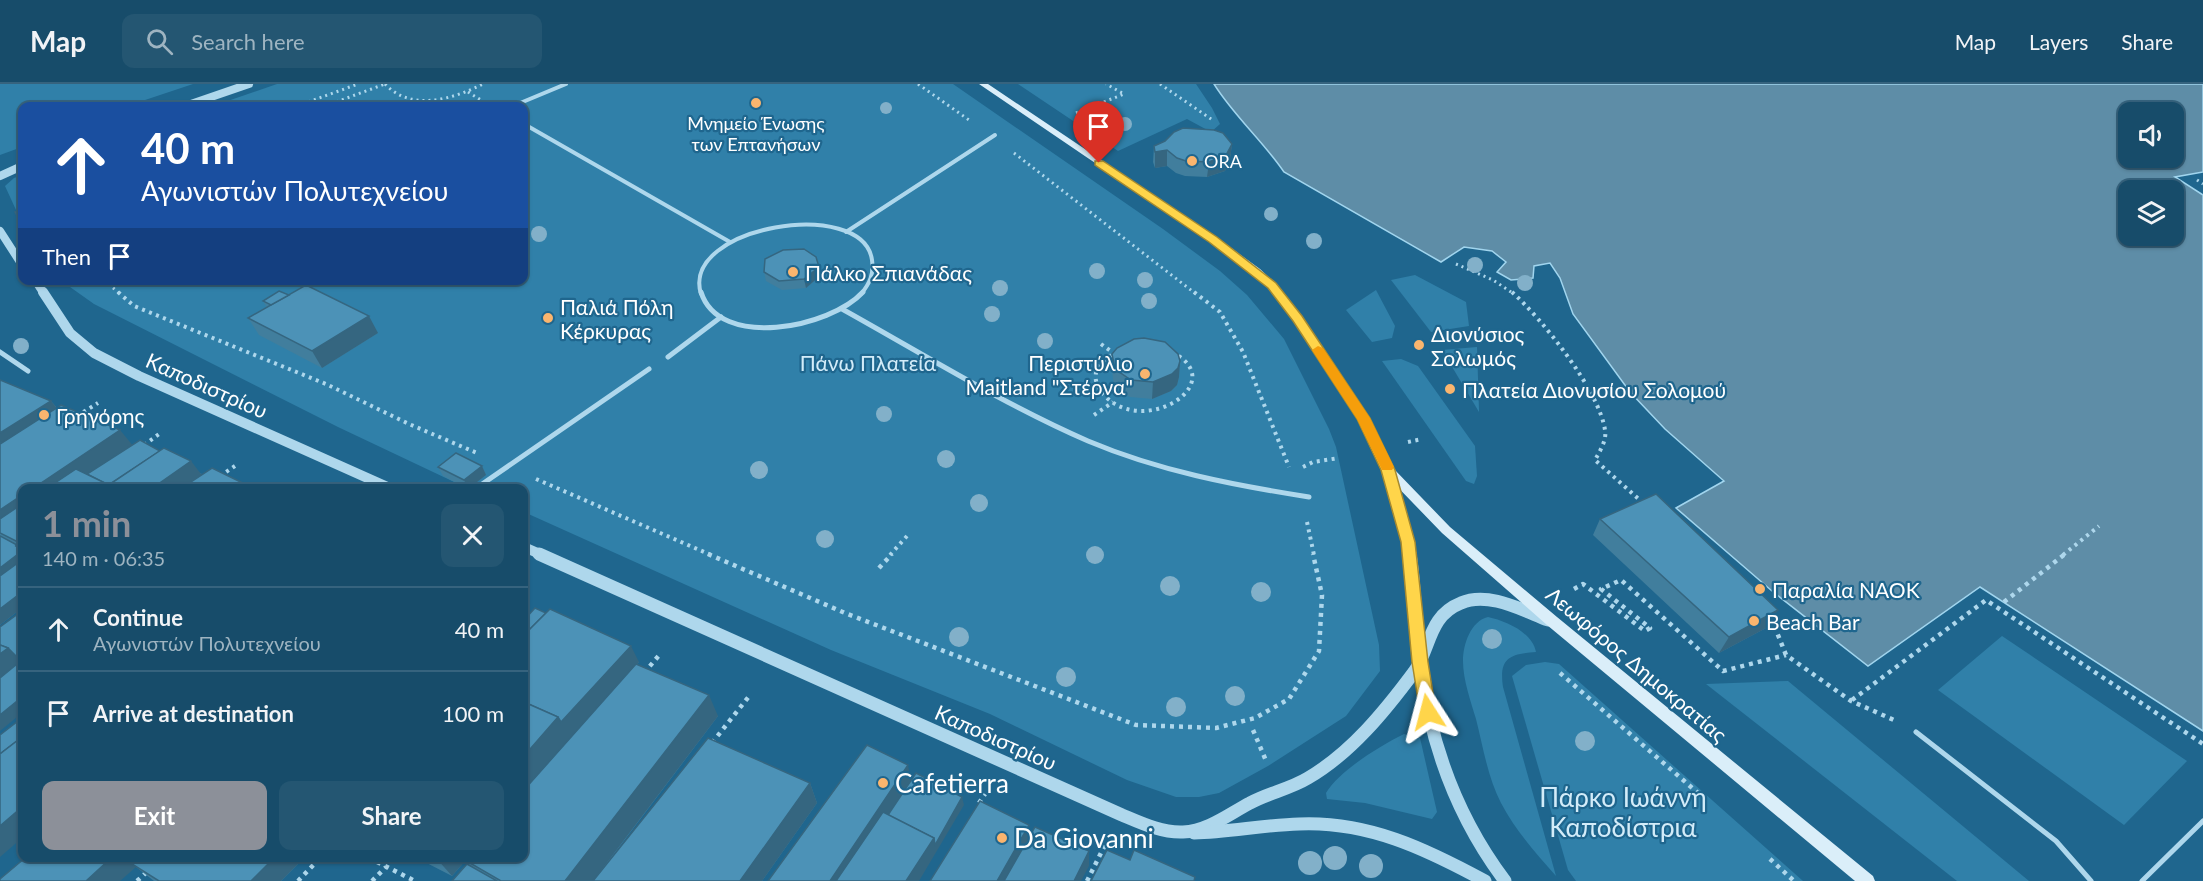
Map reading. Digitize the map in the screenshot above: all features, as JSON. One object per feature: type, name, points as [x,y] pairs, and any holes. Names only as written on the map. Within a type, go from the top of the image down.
[{"type":"main road","name":"Λεωφόρος Δημοκρατίας","points":[[983,84],[1213,240],[1272,286],[1298,319],[1363,418],[1388,470],[1446,530],[1552,621],[1867,881]]},
{"type":"street","points":[[197,102],[249,84]]},
{"type":"street","points":[[523,102],[566,84]]},
{"type":"street","points":[[528,126],[730,242]]},
{"type":"street","points":[[846,232],[994,136]]},
{"type":"street","points":[[0,176],[18,168]]},
{"type":"street","points":[[786,225],[815,225],[846,232],[860,240],[869,250],[874,261],[873,274],[867,287],[857,299],[842,309],[811,321],[777,327],[737,323],[721,317],[705,304],[698,288],[706,263],[730,242],[757,231],[786,225]]},
{"type":"street","points":[[0,231],[18,259]]},
{"type":"street","name":"Καποδιστρίου","points":[[38,285],[70,333],[94,353],[139,376],[381,484]]},
{"type":"street","points":[[842,309],[1021,409],[1089,441],[1175,471],[1301,497],[1309,496]]},
{"type":"street","points":[[668,357],[721,317]]},
{"type":"street","points":[[0,352],[28,371]]},
{"type":"street","points":[[481,484],[649,369]]},
{"type":"street","points":[[1388,470],[1408,542],[1420,662],[1435,743],[1453,798],[1470,832],[1505,881]]},
{"type":"street","name":"Καποδιστρίου","points":[[528,550],[1088,800],[1151,825],[1184,832],[1204,833],[1300,824],[1376,831],[1409,842],[1485,881]]},
{"type":"street","points":[[1184,832],[1227,817],[1262,797],[1308,778],[1370,726],[1420,662],[1426,637],[1453,606],[1471,600],[1509,605],[1552,621]]},
{"type":"lane","points":[[1916,732],[2056,841],[2091,881]]},
{"type":"lane","points":[[2142,881],[2203,821]]},
{"type":"path","points":[[308,102],[358,84]]},
{"type":"path","points":[[336,102],[385,84],[390,92],[415,100]]},
{"type":"path","points":[[409,102],[468,92],[483,84]]},
{"type":"path","points":[[110,285],[134,306],[326,384],[409,424],[845,613],[1136,725],[1216,728],[1255,718],[1289,699],[1319,651],[1322,595],[1301,497],[1243,352],[1220,312],[994,136],[918,84]]},
{"type":"path","points":[[1081,111],[1124,94],[1107,84]]},
{"type":"path","points":[[1160,84],[1214,121]]},
{"type":"path","points":[[468,92],[485,102]]},
{"type":"path","points":[[2197,180],[2203,184]]},
{"type":"path","points":[[1455,264],[1491,279],[1513,294],[1565,352],[1594,400],[1605,430],[1602,448],[1595,460],[1648,507]]},
{"type":"path","points":[[1101,344],[1112,352],[1143,345],[1168,349],[1186,361],[1193,371],[1194,382],[1189,393],[1171,405],[1146,411],[1128,408],[1113,402],[1101,393],[1095,382],[1099,366],[1112,352]]},
{"type":"path","points":[[68,421],[98,403]]},
{"type":"path","points":[[134,451],[162,432]]},
{"type":"path","points":[[1407,442],[1422,439]]},
{"type":"path","points":[[1300,469],[1313,462],[1338,458]]},
{"type":"path","points":[[219,477],[236,466]]},
{"type":"path","points":[[2004,602],[2099,526]]},
{"type":"path","points":[[879,568],[907,536]]},
{"type":"path","points":[[1574,589],[1583,584],[1645,631],[1650,628],[1601,589],[1621,580],[1723,670],[1786,655]]},
{"type":"path","points":[[1851,701],[1986,600],[2203,744]]},
{"type":"path","points":[[1766,618],[1774,625],[1786,655],[1851,701],[1916,732]]},
{"type":"path","points":[[640,678],[661,653]]},
{"type":"path","points":[[1560,673],[1698,793]]},
{"type":"path","points":[[706,751],[750,695]]},
{"type":"path","points":[[1252,730],[1270,769]]},
{"type":"path","points":[[973,813],[985,794]]},
{"type":"path","points":[[1087,881],[1108,839]]},
{"type":"path","points":[[1770,859],[1794,881]]},
{"type":"path","points":[[298,881],[316,862]]},
{"type":"path","points":[[377,862],[414,881]]},
{"type":"path","points":[[137,881],[155,865]]},
{"type":"path","points":[[372,881],[386,867]]},
{"type":"green space","points":[[0,84],[193,84],[139,102],[18,102],[18,148],[0,155]]},
{"type":"green space","name":"Πάνω Πλατεία","points":[[277,84],[953,84],[1220,271],[1247,295],[1284,339],[1336,447],[1379,645],[1380,671],[1346,716],[1268,766],[1219,793],[1199,797],[1176,797],[1127,780],[990,714],[831,650],[528,514],[528,484],[458,484],[338,427],[94,304],[68,285],[528,285],[528,102],[225,102]]},
{"type":"green space","points":[[1018,84],[1196,84],[1220,124],[1211,132],[1187,119],[1118,151]]},
{"type":"green space","points":[[18,176],[18,214],[5,186]]},
{"type":"green space","points":[[1415,275],[1466,302],[1469,326],[1431,332],[1391,280]]},
{"type":"green space","points":[[1376,290],[1395,326],[1392,338],[1372,342],[1346,310]]},
{"type":"green space","points":[[1477,347],[1479,411],[1479,412],[1442,350]]},
{"type":"green space","points":[[1401,359],[1418,366],[1475,446],[1477,476],[1474,484],[1466,481],[1382,361]]},
{"type":"green space","points":[[1488,617],[1503,621],[1524,633],[1534,645],[1536,652],[1518,654],[1508,660],[1504,664],[1502,678],[1556,876],[1513,823],[1496,793],[1486,762],[1466,683],[1463,661],[1469,634],[1477,623]]},
{"type":"green space","points":[[2002,636],[2187,761],[2124,825],[1938,690]]},
{"type":"green space","name":"Πάρκο Ιωάννη Καποδίστρια","points":[[1545,662],[1559,664],[1803,881],[1576,881],[1568,870],[1512,676],[1526,665]]},
{"type":"green space","points":[[1788,681],[2029,881],[1957,881],[1706,684]]},
{"type":"green space","points":[[1404,734],[1420,738],[1437,812],[1432,819],[1365,803],[1327,799],[1326,793],[1332,784],[1351,767]]},
{"type":"shaded area","points":[[1214,84],[2203,84],[2203,172],[2175,177],[2180,180],[2118,180],[2118,246],[2184,246],[2184,183],[2203,195],[2203,731],[1980,587],[1868,666],[1772,591],[1676,508],[1724,481],[1665,429],[1630,392],[1573,314],[1560,278],[1550,263],[1534,266],[1533,278],[1511,280],[1497,272],[1506,262],[1492,251],[1464,247],[1441,262],[1284,172]]},
{"type":"building","points":[[1183,128],[1214,130],[1223,133],[1232,144],[1226,155],[1209,162],[1186,161],[1177,158],[1167,150],[1155,152],[1154,146]]},
{"type":"building","name":"Πάλκο Σπιανάδας","points":[[804,249],[816,257],[819,267],[804,279],[779,281],[764,272],[765,259],[783,250]]},
{"type":"building","points":[[306,285],[369,316],[312,351],[248,318]]},
{"type":"building","points":[[279,291],[289,295],[271,305],[263,301]]},
{"type":"building","points":[[1144,338],[1165,342],[1178,354],[1180,361],[1178,368],[1172,374],[1153,382],[1131,380],[1115,369],[1112,354],[1117,348],[1134,339]]},
{"type":"building","points":[[0,380],[51,401],[0,433]]},
{"type":"building","points":[[61,405],[120,430],[39,484],[18,484],[18,498],[0,510],[0,444]]},
{"type":"building","points":[[140,440],[160,451],[110,484],[87,474]]},
{"type":"building","points":[[164,448],[191,461],[158,484],[110,484]]},
{"type":"building","points":[[456,453],[482,466],[464,480],[438,467]]},
{"type":"building","points":[[212,468],[245,484],[188,484]]},
{"type":"building","points":[[76,469],[105,483],[104,484],[54,484]]},
{"type":"building","points":[[1656,494],[1778,610],[1729,637],[1600,519]]},
{"type":"building","points":[[18,507],[18,542],[0,533],[0,519]]},
{"type":"building","points":[[0,536],[17,545],[18,554],[0,568]]},
{"type":"building","points":[[18,563],[18,595],[0,609],[0,576]]},
{"type":"building","points":[[535,608],[546,613],[528,631],[528,616]]},
{"type":"building","points":[[550,609],[631,646],[561,722],[558,717],[528,704],[528,631]]},
{"type":"building","points":[[18,614],[18,654],[16,656],[8,648],[0,645],[0,627]]},
{"type":"building","points":[[0,645],[8,648],[0,654]]},
{"type":"building","points":[[18,663],[18,700],[0,715],[0,678]]},
{"type":"building","points":[[636,664],[709,695],[565,881],[501,881],[468,862],[528,862],[528,786]]},
{"type":"building","points":[[528,704],[558,717],[528,751]]},
{"type":"building","points":[[18,721],[18,740],[0,754],[0,735]]},
{"type":"building","points":[[708,738],[810,783],[740,881],[593,881]]},
{"type":"building","points":[[18,740],[18,810],[0,826],[0,754]]},
{"type":"building","points":[[867,745],[908,765],[830,881],[768,881]]},
{"type":"building","points":[[916,773],[962,797],[935,845],[934,838],[888,815]]},
{"type":"building","points":[[980,801],[1029,825],[997,881],[930,881]]},
{"type":"building","points":[[883,812],[934,838],[906,881],[836,881]]},
{"type":"building","points":[[1035,827],[1089,851],[1074,881],[1004,881]]},
{"type":"building","points":[[1107,850],[1130,860],[1134,850],[1195,877],[1194,881],[1091,881]]},
{"type":"building","points":[[20,862],[107,862],[86,881],[0,881]]},
{"type":"building","points":[[134,862],[270,862],[251,881],[159,881],[132,864]]},
{"type":"building","points":[[467,864],[497,881],[452,881]]},
{"type":"slow traffic","points":[[1318,350],[1363,418],[1387,467]]},
{"type":"place","name":"Μνημείο Ένωσης των Επτανήσων","points":[[756,103]]},
{"type":"place","name":"ORA","points":[[1192,161]]},
{"type":"place","name":"Πάλκο Σπιανάδας","points":[[793,272]]},
{"type":"place","name":"Παλιά Πόλη Κέρκυρας","points":[[548,318]]},
{"type":"place","name":"Διονύσιος Σολωμός","points":[[1419,345]]},
{"type":"place","name":"Περιστύλιο Maitland \"Στέρνα\"","points":[[1145,374]]},
{"type":"place","name":"Πλατεία Διονυσίου Σολομού","points":[[1450,389]]},
{"type":"place","name":"Γρηγόρης","points":[[44,415]]},
{"type":"place","name":"Παραλία ΝΑΟΚ","points":[[1760,589]]},
{"type":"place","name":"Beach Bar","points":[[1754,621]]},
{"type":"place","name":"Cafetierra","points":[[883,783]]},
{"type":"place","name":"Da Giovanni","points":[[1002,838]]},
{"type":"route","points":[[1099,163],[1243,261],[1272,286],[1298,319],[1363,418],[1388,470],[1408,542],[1420,662],[1428,712]]}]
